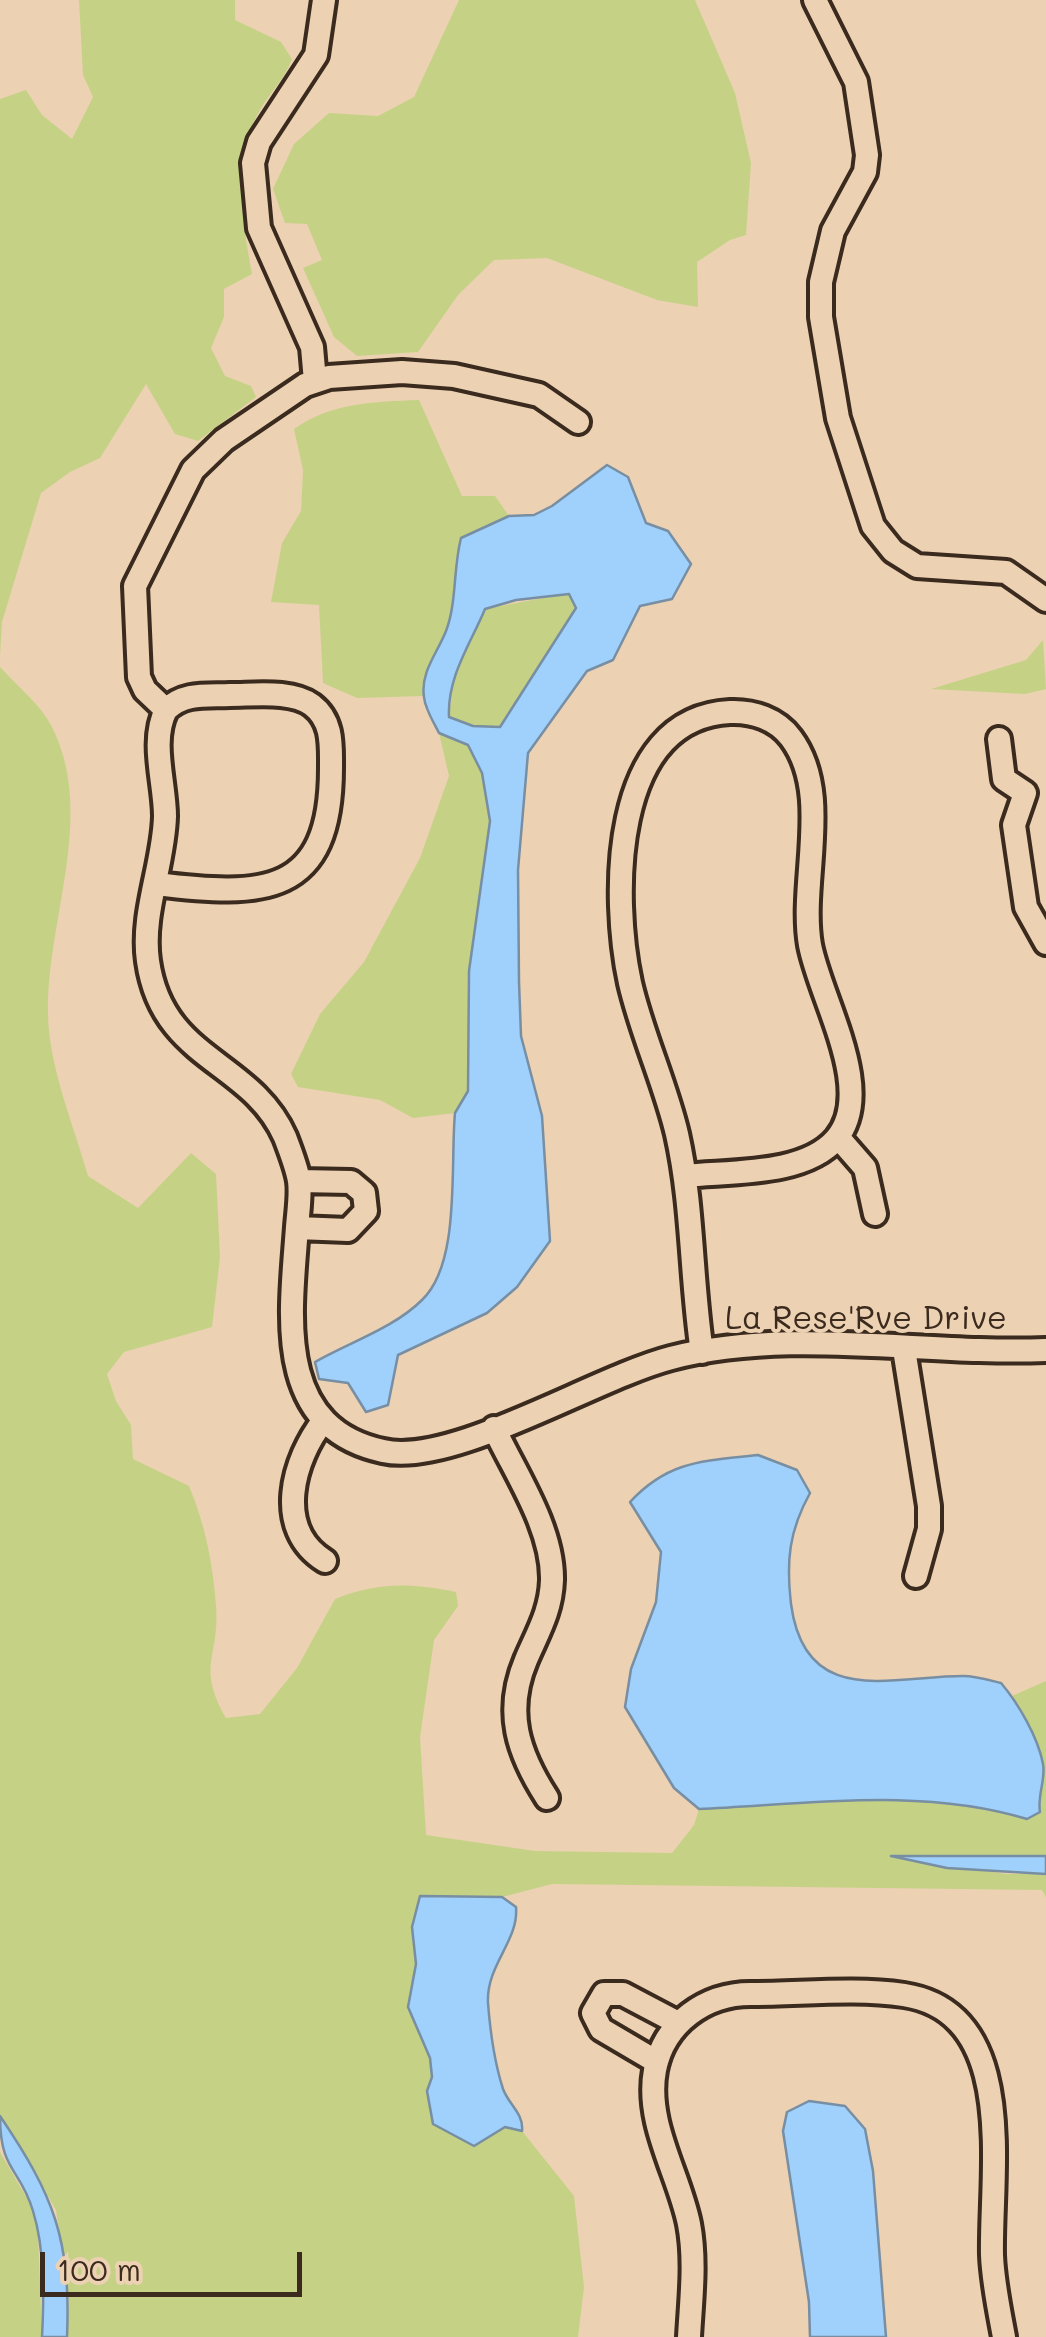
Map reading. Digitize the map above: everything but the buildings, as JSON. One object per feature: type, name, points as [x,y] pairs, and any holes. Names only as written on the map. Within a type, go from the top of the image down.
[{"type":"street","points":[[314,380],[315,364],[306,330],[259,228],[253,163],[259,142],[316,55],[324,0]]},
{"type":"street","points":[[818,2],[856,82],[868,155],[865,172],[825,253],[821,317],[838,418],[873,526],[904,560],[918,566],[1006,572],[1046,600]]},
{"type":"street","points":[[156,884],[236,890],[271,885],[290,876],[318,850],[331,811],[332,741],[323,716],[314,706],[290,696],[194,696],[166,710],[145,690],[139,677],[136,586],[140,570],[203,457],[314,380],[402,372],[454,376],[540,395],[578,422]]},
{"type":"street","name":"La Rese'Rve Drive","points":[[166,710],[159,731],[164,816],[146,934],[148,961],[160,1005],[188,1044],[246,1087],[271,1114],[284,1137],[300,1181],[295,1367],[302,1388],[324,1420],[366,1447],[408,1454],[445,1449],[609,1377],[702,1352],[805,1344],[904,1350],[1046,1350]]},
{"type":"street","points":[[685,1176],[780,1166],[807,1158],[838,1138],[851,1104],[851,1082],[806,924],[811,830],[806,772],[790,737],[777,724],[757,715],[720,712],[687,726],[654,759],[629,811],[618,879],[624,954],[685,1176],[702,1352]]},
{"type":"street","points":[[999,739],[1004,779],[1036,788],[1014,825],[1026,908],[1046,943]]},
{"type":"street","points":[[838,1138],[866,1168],[875,1214]]},
{"type":"street","points":[[296,1228],[348,1230],[366,1211],[364,1193],[350,1182],[300,1181]]},
{"type":"street","points":[[904,1350],[929,1506],[929,1530],[916,1576]]},
{"type":"street","points":[[324,1420],[298,1459],[293,1490],[303,1540],[325,1561]]},
{"type":"street","points":[[494,1428],[540,1527],[551,1564],[548,1612],[522,1669],[514,1730],[522,1755],[547,1798]]},
{"type":"street","points":[[657,2062],[597,2025],[594,2014],[598,1999],[604,1994],[624,1994],[678,2023]]},
{"type":"street","points":[[688,2337],[692,2246],[657,2120],[653,2096],[657,2062],[678,2023],[705,2004],[742,1994],[905,1996],[925,2001],[959,2022],[980,2051],[991,2103],[992,2259],[1004,2337]]},
{"type":"green space","points":[[79,0],[235,0],[235,20],[281,42],[292,59],[263,105],[246,145],[241,188],[252,274],[224,289],[224,317],[211,348],[225,376],[251,386],[256,397],[198,441],[175,434],[146,384],[100,458],[70,472],[41,493],[2,622],[0,656],[0,99],[26,90],[42,115],[72,139],[93,97],[83,75]]},
{"type":"green space","points":[[459,0],[695,0],[735,93],[751,163],[746,235],[730,240],[697,262],[698,307],[657,300],[547,258],[494,260],[458,295],[418,352],[357,356],[334,337],[303,268],[322,260],[307,224],[285,223],[273,189],[294,144],[329,113],[378,116],[414,97]]},
{"type":"green space","points":[[419,400],[462,496],[495,496],[509,516],[461,538],[450,616],[423,696],[357,698],[323,683],[319,605],[271,602],[282,543],[301,511],[303,470],[294,429],[339,408]]},
{"type":"green space","points":[[569,593],[576,608],[500,727],[473,726],[449,717],[455,671],[485,609]]},
{"type":"green space","points":[[1043,640],[1046,689],[1025,694],[931,689],[1026,660]]},
{"type":"green space","points":[[0,667],[46,717],[64,759],[70,794],[70,830],[50,976],[49,1032],[57,1074],[88,1176],[138,1208],[191,1153],[216,1174],[220,1257],[212,1327],[124,1352],[107,1374],[116,1401],[131,1425],[133,1459],[189,1486],[195,1500],[215,1590],[212,1685],[226,1718],[260,1714],[297,1668],[335,1599],[366,1589],[395,1586],[456,1592],[458,1606],[434,1640],[420,1737],[426,1835],[535,1851],[672,1853],[694,1825],[699,1809],[906,1800],[988,1809],[1028,1819],[1044,1766],[1012,1696],[1046,1681],[1046,1856],[897,1857],[1006,1874],[1046,1874],[1046,1897],[1042,1890],[552,1884],[502,1897],[420,1896],[412,1927],[416,1964],[408,2007],[430,2058],[432,2077],[505,2127],[522,2131],[574,2196],[584,2287],[578,2337],[67,2337],[69,2298],[56,2210],[0,2116]]},
{"type":"green space","points":[[439,733],[468,745],[482,772],[490,821],[469,971],[468,1091],[455,1113],[413,1118],[380,1100],[298,1087],[291,1074],[320,1014],[364,962],[420,858],[449,776]]},
{"type":"green space","points":[[0,2152],[32,2207],[38,2233],[42,2337],[0,2337]]},
{"type":"water","points":[[607,465],[628,477],[646,523],[668,531],[691,564],[672,599],[640,606],[613,660],[587,671],[528,753],[518,870],[521,1036],[542,1116],[550,1241],[517,1287],[487,1313],[398,1355],[388,1405],[366,1412],[348,1383],[319,1379],[315,1362],[411,1310],[434,1283],[443,1262],[451,1212],[455,1113],[468,1091],[469,971],[490,821],[482,773],[468,745],[439,733],[423,688],[449,620],[461,538],[509,516],[534,515]],"holes":[[[569,594],[576,608],[500,727],[473,726],[449,717],[456,675],[485,609],[516,600]]]},
{"type":"water","points":[[758,1455],[797,1470],[810,1493],[793,1533],[789,1574],[799,1637],[814,1660],[833,1673],[855,1679],[963,1676],[1001,1683],[1037,1743],[1044,1770],[1040,1812],[1027,1819],[987,1809],[906,1800],[699,1809],[674,1788],[625,1707],[631,1669],[656,1602],[661,1552],[630,1502],[673,1470],[704,1461]]},
{"type":"water","points":[[891,1856],[1046,1856],[1046,1874],[947,1868]]},
{"type":"water","points":[[420,1896],[502,1897],[516,1907],[513,1931],[492,1977],[488,2003],[500,2079],[521,2120],[522,2131],[505,2127],[474,2146],[433,2124],[427,2091],[432,2077],[430,2058],[408,2007],[416,1964],[412,1927]]},
{"type":"water","points":[[809,2101],[845,2106],[865,2129],[873,2171],[886,2337],[810,2337],[809,2302],[783,2131],[787,2112]]},
{"type":"water","points":[[0,2116],[34,2170],[55,2220],[66,2272],[67,2337],[42,2337],[43,2274],[37,2226],[28,2197],[3,2148]]}]
